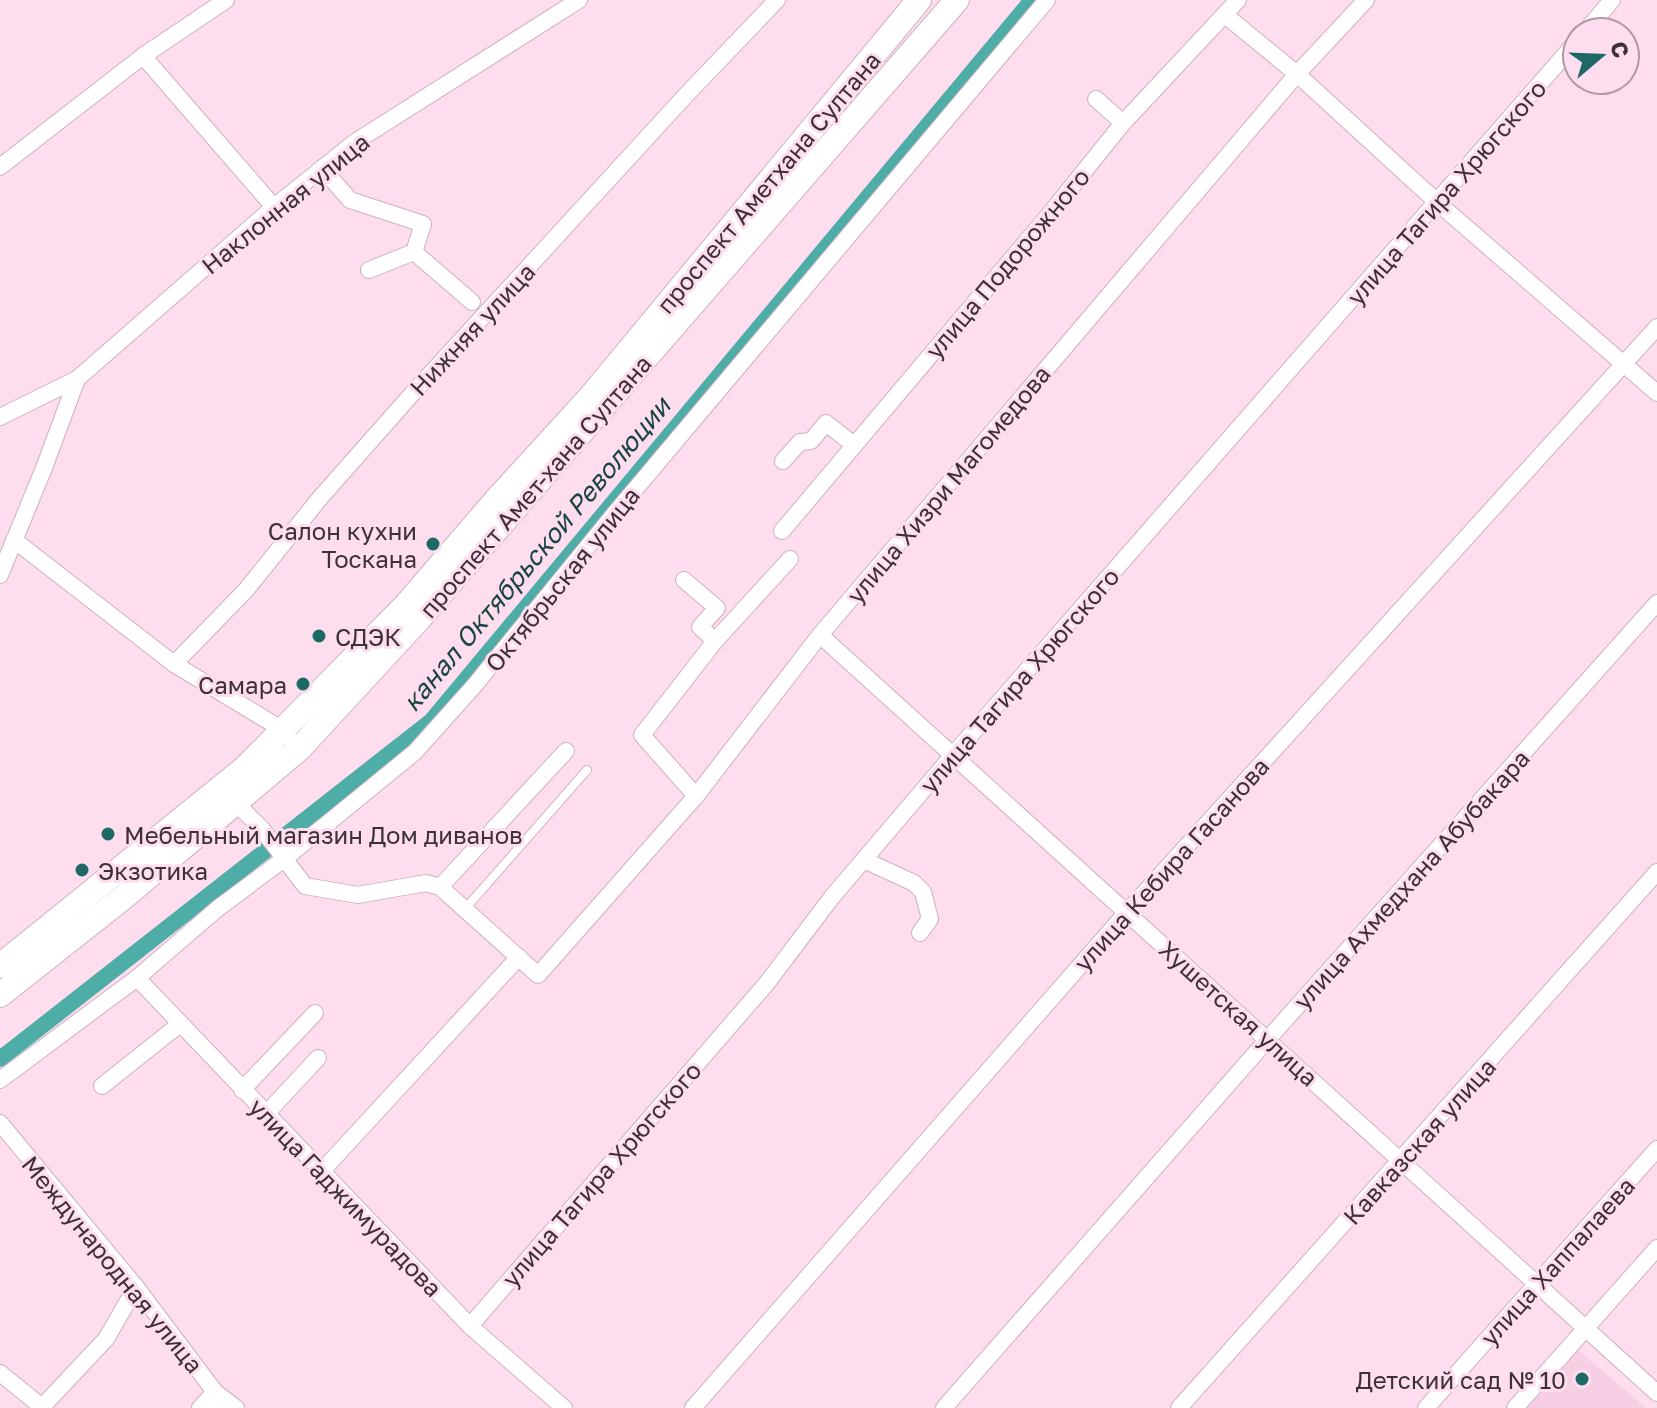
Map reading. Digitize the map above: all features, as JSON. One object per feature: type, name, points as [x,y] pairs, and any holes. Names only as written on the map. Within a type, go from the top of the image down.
[{"type":"main road","name":"проспект Аметхана Султана","points":[[0,966],[153,845],[227,794],[245,768],[406,605],[592,395],[919,0]]},
{"type":"main road","name":"проспект Амет-хана Султана","points":[[0,995],[124,897],[227,794],[299,749],[429,608],[957,0]]},
{"type":"street","points":[[0,167],[143,56],[226,0]]},
{"type":"street","name":"Наклонная улица","points":[[0,417],[77,379],[274,207],[355,142],[579,0]]},
{"type":"street","name":"Нижняя улица","points":[[174,664],[246,590],[320,498],[412,394],[777,0]]},
{"type":"street","name":"Октябрьская улица","points":[[0,1080],[137,978],[217,909],[284,859],[415,752],[474,686],[626,500],[1047,0]]},
{"type":"street","name":"улица Подорожного","points":[[782,531],[1123,123],[1238,0]]},
{"type":"street","name":"улица Хизри Магомедова","points":[[519,957],[538,975],[696,796],[820,635],[1297,74],[1366,0]]},
{"type":"street","points":[[1598,16],[1612,0]]},
{"type":"street","points":[[1225,15],[1297,74],[1438,203],[1657,393]]},
{"type":"street","points":[[143,56],[274,207]]},
{"type":"street","name":"улица Тагира Хрюгского","points":[[470,1326],[767,983],[832,897],[953,755],[1561,60]]},
{"type":"street","points":[[1096,99],[1123,123]]},
{"type":"street","points":[[322,168],[350,200],[423,224],[414,252]]},
{"type":"street","points":[[369,270],[414,252]]},
{"type":"street","points":[[414,252],[472,302]]},
{"type":"street","name":"улица Кебира Гасанова","points":[[693,1408],[1127,912],[1657,327]]},
{"type":"street","points":[[0,575],[77,379]]},
{"type":"street","points":[[783,461],[800,442],[811,441],[826,423],[854,445]]},
{"type":"street","points":[[14,540],[174,664],[283,730],[299,749]]},
{"type":"street","points":[[696,796],[642,735],[715,641],[790,559]]},
{"type":"street","points":[[684,580],[717,608],[700,627],[715,641]]},
{"type":"street","name":"улица Ахмедхана Абубакара","points":[[944,1408],[1657,603]]},
{"type":"street","name":"Хушетская улица","points":[[820,635],[1657,1393]]},
{"type":"street","points":[[440,887],[566,751]]},
{"type":"street","points":[[227,794],[262,829],[305,886],[358,895],[426,883],[440,887],[519,957],[321,1172]]},
{"type":"street","points":[[864,860],[914,883],[923,892],[930,919],[920,933]]},
{"type":"street","name":"Кавказская улица","points":[[1179,1408],[1657,872]]},
{"type":"street","name":"улица Гаджимурадова","points":[[137,978],[470,1326],[564,1408]]},
{"type":"street","points":[[242,1090],[315,1013]]},
{"type":"street","points":[[102,1086],[180,1024]]},
{"type":"street","points":[[266,1114],[318,1058]]},
{"type":"street","name":"Международная улица","points":[[0,1123],[136,1287],[214,1400],[236,1408]]},
{"type":"street","name":"улица Хаппалаева","points":[[1426,1408],[1657,1149]]},
{"type":"street","points":[[1515,1408],[1657,1248]]},
{"type":"street","points":[[0,1373],[41,1407],[106,1339],[136,1287]]},
{"type":"street","points":[[200,1408],[214,1400]]},
{"type":"lane","points":[[465,910],[587,770]]},
{"type":"shaded area","name":"Детский сад № 10","points":[[1578,1350],[1646,1408],[1527,1408]]},
{"type":"waterway","name":"канал Октябрьской Революции","points":[[0,1059],[431,721],[1032,0]]},
{"type":"place","name":"Салон кухни Тоскана","points":[[433,544]]},
{"type":"place","name":"СДЭК","points":[[319,636]]},
{"type":"place","name":"Самара","points":[[303,684]]},
{"type":"place","name":"Мебельный магазин Дом диванов","points":[[108,834]]},
{"type":"place","name":"Экзотика","points":[[82,870]]},
{"type":"place","name":"Детский сад № 10","points":[[1582,1379]]}]
